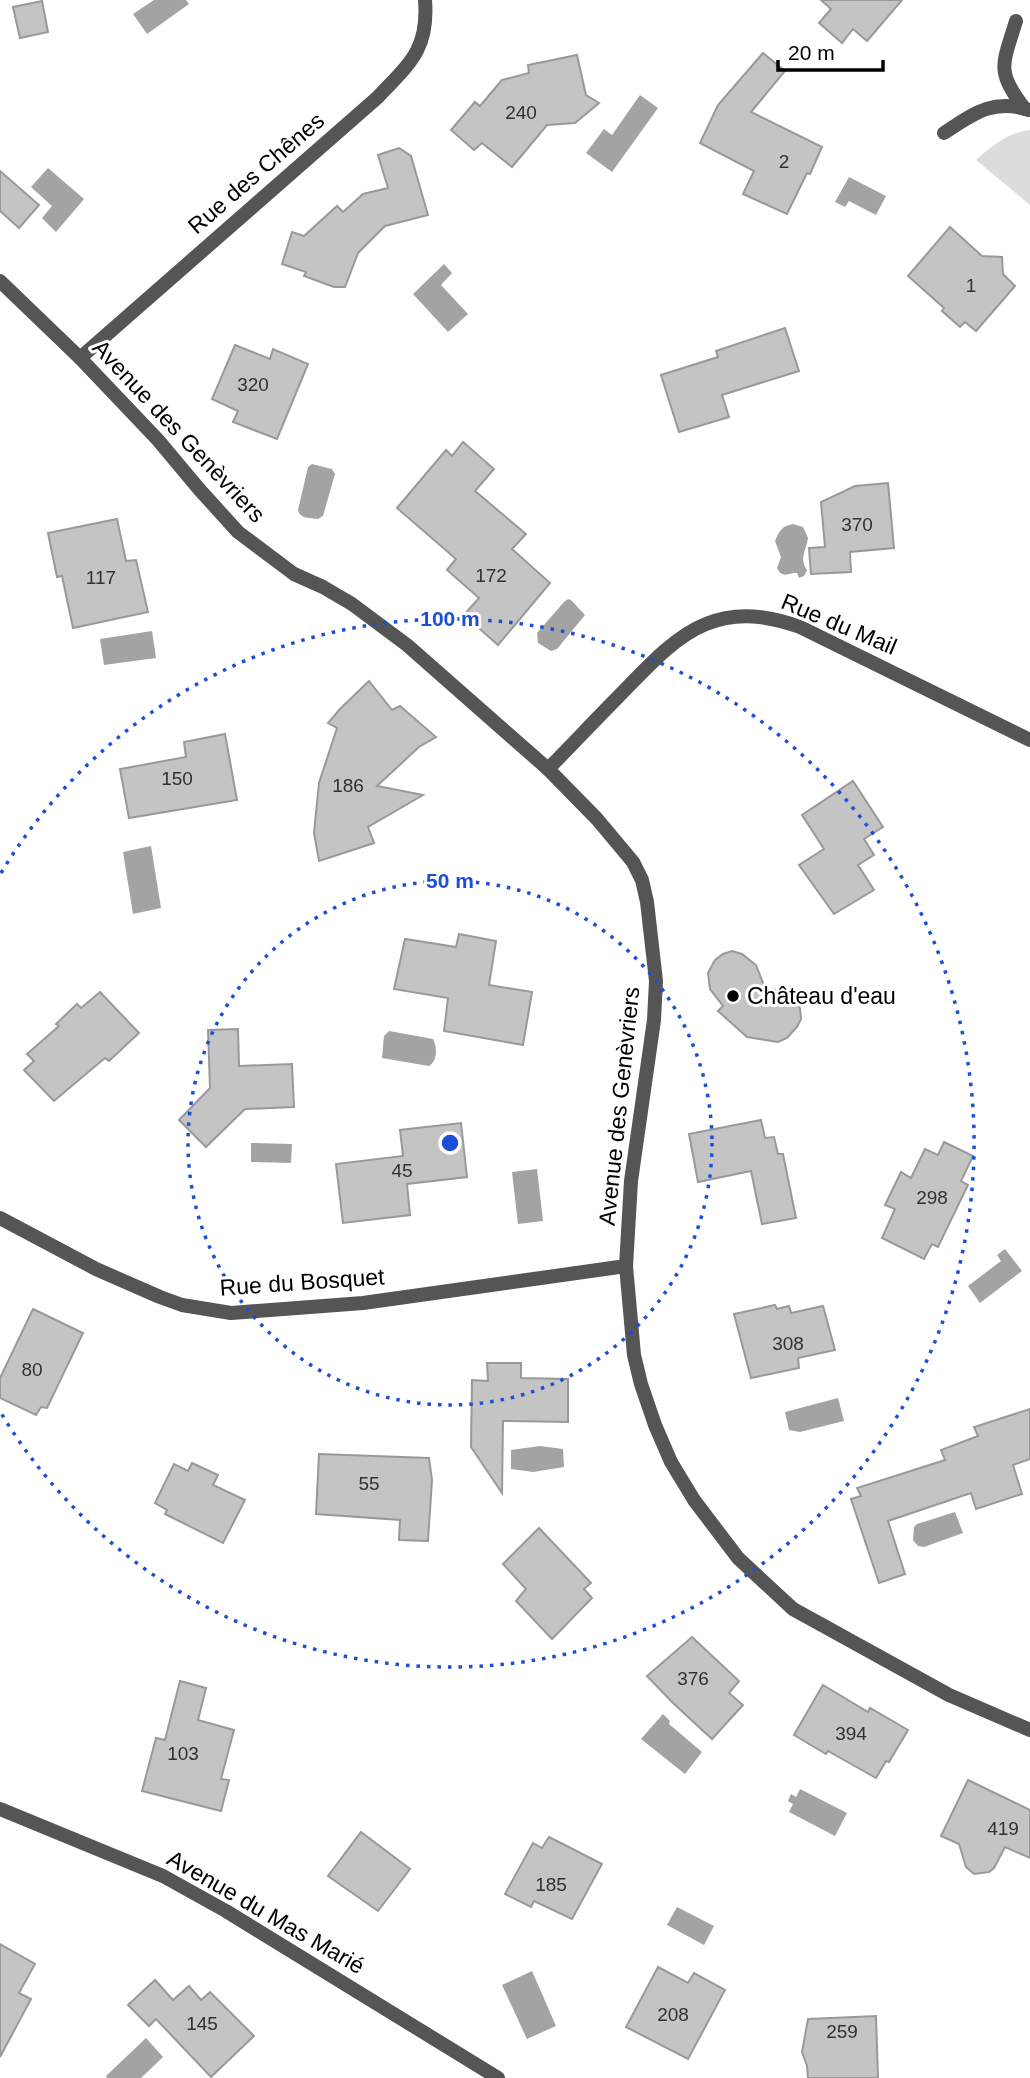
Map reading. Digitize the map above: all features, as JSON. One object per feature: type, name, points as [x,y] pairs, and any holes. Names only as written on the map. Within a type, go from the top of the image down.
[{"type":"street","name":"Rue des Chênes","points":[[80,358],[378,97],[414,58],[425,30],[425,0]]},
{"type":"street","points":[[1016,21],[1004,60],[1005,77],[1012,92],[1028,110]]},
{"type":"street","points":[[944,133],[967,118],[995,106],[1005,105],[1028,110]]},
{"type":"street","name":"Avenue des Genèvriers","points":[[0,281],[80,358],[158,440],[238,532],[294,574],[352,604],[407,645],[548,769],[597,819],[633,862],[642,880],[647,902],[656,981],[654,1020],[631,1181],[626,1266],[634,1355],[655,1425],[682,1482],[720,1536],[738,1558],[781,1600],[808,1618],[949,1695],[1030,1730]]},
{"type":"street","name":"Rue du Mail","points":[[548,769],[650,664],[688,633],[728,617],[767,617],[800,627],[1030,740]]},
{"type":"street","name":"Rue du Bosquet","points":[[0,1218],[96,1269],[160,1297],[183,1306],[231,1313],[363,1303],[626,1266]]},
{"type":"street","name":"Avenue du Mas Marié","points":[[0,1809],[163,1876],[216,1905],[498,2078]]},
{"type":"shaded area","points":[[154,0],[186,0],[189,4],[147,34],[133,14]]},
{"type":"shaded area","points":[[640,95],[658,108],[612,172],[586,153],[604,129],[612,135]]},
{"type":"shaded area","points":[[1030,130],[1030,205],[976,160],[1001,140]]},
{"type":"shaded area","points":[[48,168],[84,199],[56,232],[42,218],[52,206],[31,187]]},
{"type":"shaded area","points":[[849,177],[886,196],[876,215],[849,201],[845,207],[835,202]]},
{"type":"shaded area","points":[[444,264],[452,273],[441,285],[468,314],[448,332],[413,294]]},
{"type":"shaded area","points":[[312,464],[332,469],[335,474],[323,516],[318,519],[303,517],[298,510],[308,467]]},
{"type":"shaded area","points":[[793,524],[803,527],[808,538],[803,558],[807,570],[804,576],[799,578],[797,573],[783,575],[777,568],[781,557],[775,541],[781,530]]},
{"type":"shaded area","points":[[568,599],[585,615],[557,649],[551,651],[538,643],[537,633]]},
{"type":"shaded area","points":[[152,631],[156,658],[104,665],[100,639]]},
{"type":"shaded area","points":[[151,846],[161,908],[133,914],[123,852]]},
{"type":"shaded area","points":[[389,1031],[433,1039],[436,1053],[432,1063],[429,1066],[382,1058],[384,1036]]},
{"type":"shaded area","points":[[251,1143],[292,1144],[291,1163],[251,1162]]},
{"type":"shaded area","points":[[537,1169],[543,1221],[518,1224],[512,1172]]},
{"type":"shaded area","points":[[1005,1249],[1022,1271],[980,1303],[968,1286],[1001,1261],[997,1255]]},
{"type":"shaded area","points":[[838,1398],[844,1421],[800,1432],[789,1430],[785,1412]]},
{"type":"shaded area","points":[[540,1446],[563,1449],[564,1467],[533,1472],[511,1469],[511,1450]]},
{"type":"shaded area","points":[[955,1512],[963,1533],[924,1547],[918,1546],[913,1540],[914,1527],[917,1524]]},
{"type":"shaded area","points":[[663,1714],[670,1721],[669,1724],[702,1752],[685,1774],[641,1739]]},
{"type":"shaded area","points":[[800,1789],[847,1813],[835,1836],[789,1812],[793,1804],[788,1801],[791,1794],[796,1797]]},
{"type":"shaded area","points":[[677,1907],[714,1926],[704,1945],[667,1925]]},
{"type":"shaded area","points":[[532,1971],[556,2026],[527,2039],[502,1985]]},
{"type":"shaded area","points":[[146,2038],[163,2057],[141,2078],[107,2078],[106,2076]]},
{"type":"building","points":[[821,0],[902,0],[867,41],[853,29],[842,43],[819,23],[831,9]]},
{"type":"building","points":[[42,1],[48,32],[20,38],[13,7]]},
{"type":"building","points":[[763,53],[785,71],[751,112],[822,147],[787,214],[743,194],[754,171],[700,143],[718,105]]},
{"type":"building","points":[[577,55],[586,95],[599,103],[575,123],[547,125],[512,167],[482,143],[474,150],[451,130],[475,102],[480,106],[502,80],[529,73],[528,65]]},
{"type":"building","points":[[399,148],[411,156],[428,215],[385,226],[358,253],[345,287],[334,287],[304,276],[306,272],[282,264],[292,232],[304,236],[337,206],[343,212],[363,194],[388,188],[378,155]]},
{"type":"building","points":[[0,171],[39,205],[19,228],[0,211]]},
{"type":"building","points":[[950,227],[982,256],[1002,257],[1003,274],[1015,286],[976,331],[965,322],[960,327],[942,311],[944,308],[908,276]]},
{"type":"building","points":[[785,328],[799,371],[722,395],[729,417],[679,432],[661,375],[718,357],[716,351]]},
{"type":"building","points":[[235,345],[270,359],[273,349],[308,364],[277,439],[233,422],[238,411],[212,399]]},
{"type":"building","points":[[463,442],[494,469],[475,491],[526,534],[512,549],[550,583],[498,645],[464,615],[479,598],[447,570],[456,559],[397,508],[446,450],[452,456]]},
{"type":"building","points":[[888,483],[894,548],[850,552],[851,572],[811,574],[809,548],[825,547],[821,502],[855,486]]},
{"type":"building","points":[[117,519],[126,561],[136,560],[148,612],[73,628],[62,576],[57,577],[48,533]]},
{"type":"building","points":[[369,681],[392,710],[400,706],[436,737],[419,747],[377,786],[423,795],[368,827],[374,843],[319,861],[314,833],[319,783],[337,728],[328,723]]},
{"type":"building","points":[[225,734],[237,800],[129,818],[120,769],[186,757],[184,742]]},
{"type":"building","points":[[853,781],[883,827],[864,839],[874,855],[858,865],[874,890],[834,914],[799,865],[824,849],[802,815]]},
{"type":"building","points":[[459,934],[496,941],[489,985],[532,992],[523,1045],[444,1031],[448,998],[394,989],[405,939],[456,947]]},
{"type":"building","name":"Château d'eau","points":[[732,951],[742,954],[756,965],[765,988],[782,991],[795,1000],[800,1008],[801,1019],[787,1038],[778,1042],[747,1037],[718,1011],[723,1006],[710,989],[708,973],[715,960]]},
{"type":"building","points":[[100,992],[139,1033],[109,1061],[105,1058],[54,1101],[24,1070],[34,1061],[27,1054],[59,1026],[56,1024],[77,1004],[81,1008]]},
{"type":"building","points":[[238,1029],[239,1066],[292,1064],[294,1107],[245,1109],[206,1147],[179,1120],[210,1088],[208,1030]]},
{"type":"building","points":[[761,1120],[765,1138],[774,1137],[778,1154],[783,1154],[796,1218],[762,1224],[751,1171],[698,1182],[689,1134]]},
{"type":"building","points":[[461,1123],[467,1177],[407,1184],[410,1215],[343,1223],[336,1164],[403,1156],[400,1130]]},
{"type":"building","points":[[944,1142],[973,1156],[961,1181],[968,1185],[938,1247],[932,1244],[924,1259],[882,1238],[895,1209],[885,1205],[901,1172],[911,1178],[925,1149],[938,1155]]},
{"type":"building","points":[[775,1305],[777,1309],[789,1306],[791,1313],[823,1306],[835,1350],[798,1358],[799,1368],[751,1378],[734,1314]]},
{"type":"building","points":[[33,1309],[83,1333],[47,1408],[41,1407],[36,1415],[0,1398],[0,1378]]},
{"type":"building","points":[[487,1363],[521,1363],[521,1378],[568,1379],[568,1422],[503,1421],[502,1493],[471,1447],[472,1380],[488,1381]]},
{"type":"building","points":[[1030,1409],[1030,1459],[1013,1465],[1022,1494],[976,1509],[971,1493],[888,1521],[905,1574],[879,1583],[851,1499],[861,1496],[857,1488],[945,1460],[941,1450],[978,1436],[974,1427]]},
{"type":"building","points":[[319,1454],[429,1458],[432,1480],[428,1541],[399,1540],[400,1520],[316,1514]]},
{"type":"building","points":[[192,1463],[218,1475],[213,1485],[245,1500],[223,1543],[165,1514],[167,1510],[155,1503],[174,1464],[188,1471]]},
{"type":"building","points":[[539,1528],[591,1583],[584,1589],[592,1598],[552,1639],[516,1601],[526,1589],[503,1564]]},
{"type":"building","points":[[692,1637],[739,1681],[729,1693],[743,1705],[712,1739],[647,1676]]},
{"type":"building","points":[[180,1681],[206,1688],[198,1720],[234,1730],[221,1779],[229,1780],[221,1811],[142,1791],[156,1738],[165,1740]]},
{"type":"building","points":[[823,1685],[868,1712],[870,1708],[908,1730],[876,1778],[794,1735]]},
{"type":"building","points":[[968,1780],[1030,1810],[1030,1858],[1005,1847],[994,1868],[989,1872],[974,1874],[966,1867],[959,1844],[941,1836]]},
{"type":"building","points":[[361,1832],[410,1869],[378,1911],[328,1876]]},
{"type":"building","points":[[549,1837],[602,1864],[572,1919],[534,1901],[531,1907],[505,1894],[533,1843],[542,1848]]},
{"type":"building","points":[[0,1944],[35,1964],[19,1993],[31,1999],[0,2057]]},
{"type":"building","points":[[658,1967],[688,1983],[694,1973],[725,1990],[688,2059],[626,2027]]},
{"type":"building","points":[[155,1980],[173,2000],[189,1986],[201,2000],[210,1992],[254,2036],[211,2077],[156,2019],[149,2026],[128,2005]]},
{"type":"building","points":[[876,2016],[878,2078],[808,2078],[802,2052],[808,2019]]},
{"type":"place","name":"Château d'eau","points":[[733,996]]}]
